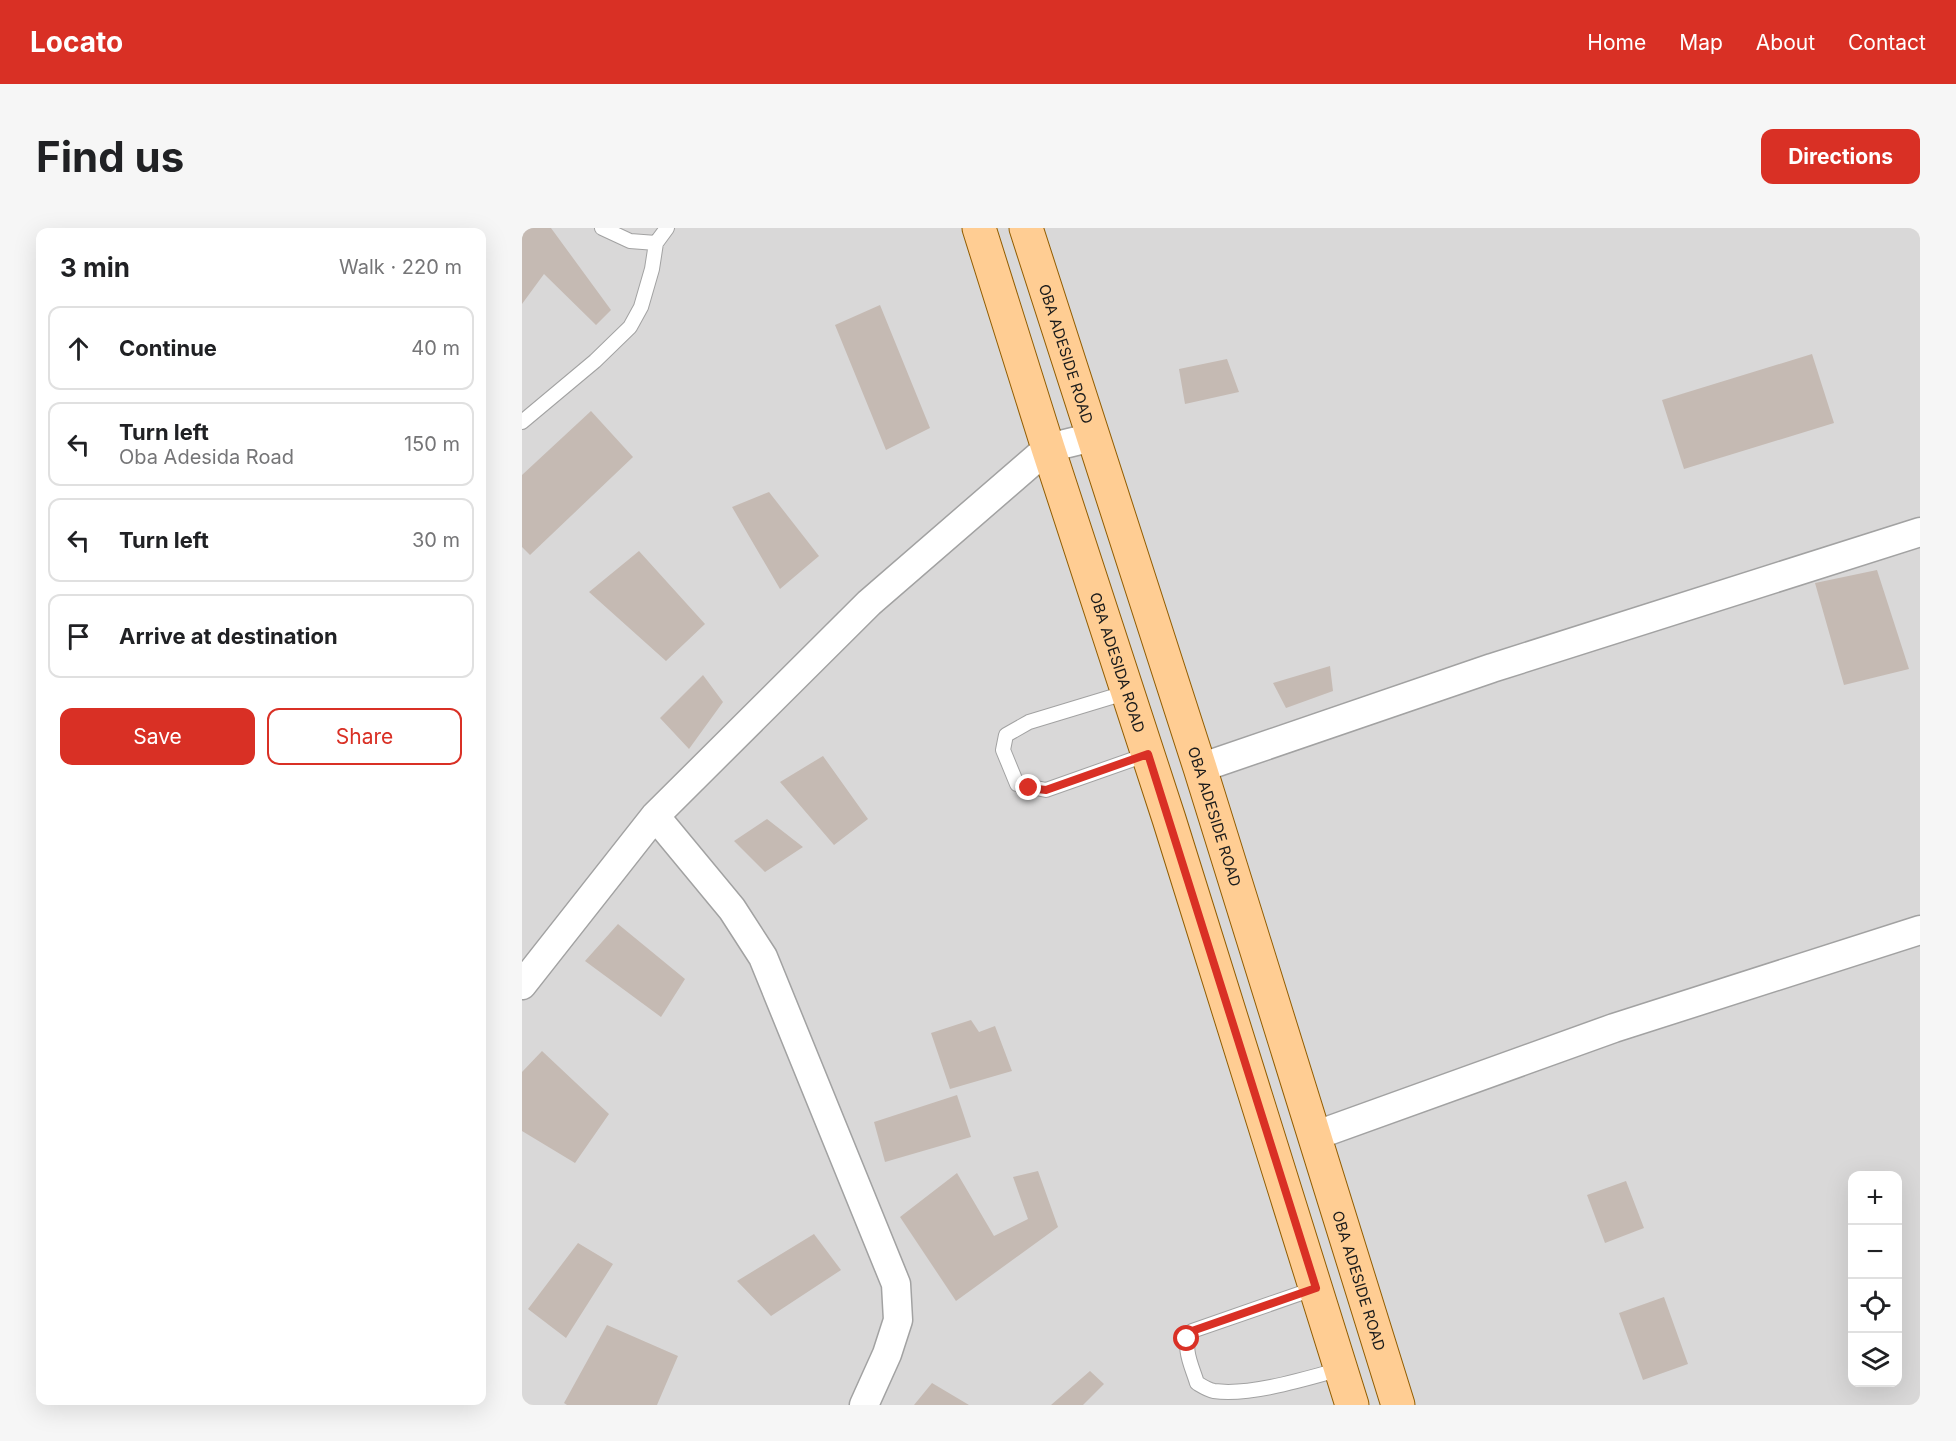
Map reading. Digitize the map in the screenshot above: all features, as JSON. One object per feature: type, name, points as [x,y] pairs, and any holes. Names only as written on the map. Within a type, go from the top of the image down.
[{"type":"main road","name":"OBA ADESIDA ROAD","points":[[979,228],[1148,754],[1352,1405]]},
{"type":"main road","name":"OBA ADESIDE ROAD","points":[[1026,228],[1200,768],[1398,1405]]},
{"type":"street","points":[[522,985],[655,816],[869,603],[1048,448],[1093,437]]},
{"type":"street","points":[[1200,768],[1492,668],[1920,532]]},
{"type":"street","points":[[655,816],[732,909],[763,957],[896,1284],[898,1320],[887,1354],[864,1405]]},
{"type":"street","points":[[1314,1136],[1614,1028],[1920,930]]},
{"type":"lane","points":[[602,228],[630,241],[656,243]]},
{"type":"lane","points":[[522,422],[595,361],[630,327],[641,307],[652,269],[656,243],[667,228]]},
{"type":"lane","points":[[1128,692],[1029,722],[1006,735],[1003,750],[1017,784],[1046,790],[1148,754]]},
{"type":"lane","points":[[1316,1288],[1192,1331],[1187,1339],[1186,1348],[1197,1383],[1211,1391],[1233,1392],[1306,1379],[1341,1369]]},
{"type":"shaded area","points":[[522,228],[1920,228],[1920,1405],[522,1405]]},
{"type":"building","points":[[522,228],[551,228],[611,310],[596,325],[544,274],[522,304]]},
{"type":"building","points":[[880,305],[930,428],[886,450],[835,325]]},
{"type":"building","points":[[1812,354],[1834,423],[1684,469],[1662,400]]},
{"type":"building","points":[[1227,359],[1239,392],[1185,404],[1179,369]]},
{"type":"building","points":[[591,411],[633,457],[530,555],[522,547],[522,475]]},
{"type":"building","points":[[769,492],[819,556],[780,589],[732,507]]},
{"type":"building","points":[[639,551],[705,624],[666,661],[589,592]]},
{"type":"building","points":[[1877,570],[1909,669],[1844,685],[1815,583]]},
{"type":"building","points":[[1330,666],[1333,691],[1286,708],[1273,683]]},
{"type":"building","points":[[703,675],[723,702],[689,749],[660,718]]},
{"type":"building","points":[[823,756],[868,819],[834,845],[780,782]]},
{"type":"building","points":[[767,819],[803,847],[765,872],[734,841]]},
{"type":"building","points":[[618,924],[685,979],[661,1017],[585,961]]},
{"type":"building","points":[[971,1020],[979,1032],[995,1026],[1012,1071],[950,1089],[931,1033]]},
{"type":"building","points":[[542,1051],[609,1114],[575,1163],[522,1131],[522,1072]]},
{"type":"building","points":[[957,1095],[971,1137],[885,1162],[874,1122]]},
{"type":"building","points":[[1038,1171],[1058,1227],[956,1301],[900,1217],[957,1173],[994,1236],[1028,1219],[1013,1177]]},
{"type":"building","points":[[1626,1181],[1644,1228],[1605,1243],[1587,1195]]},
{"type":"building","points":[[814,1234],[841,1270],[771,1316],[737,1281]]},
{"type":"building","points":[[578,1243],[613,1264],[566,1338],[528,1309]]},
{"type":"building","points":[[1664,1297],[1688,1364],[1643,1380],[1619,1313]]},
{"type":"building","points":[[607,1325],[678,1356],[657,1405],[567,1405],[564,1403]]},
{"type":"building","points":[[1090,1371],[1104,1384],[1083,1405],[1051,1405]]},
{"type":"building","points":[[932,1383],[969,1405],[914,1405]]},
{"type":"route","points":[[1029,788],[1046,790],[1148,754],[1316,1288],[1192,1331],[1187,1339]]}]
